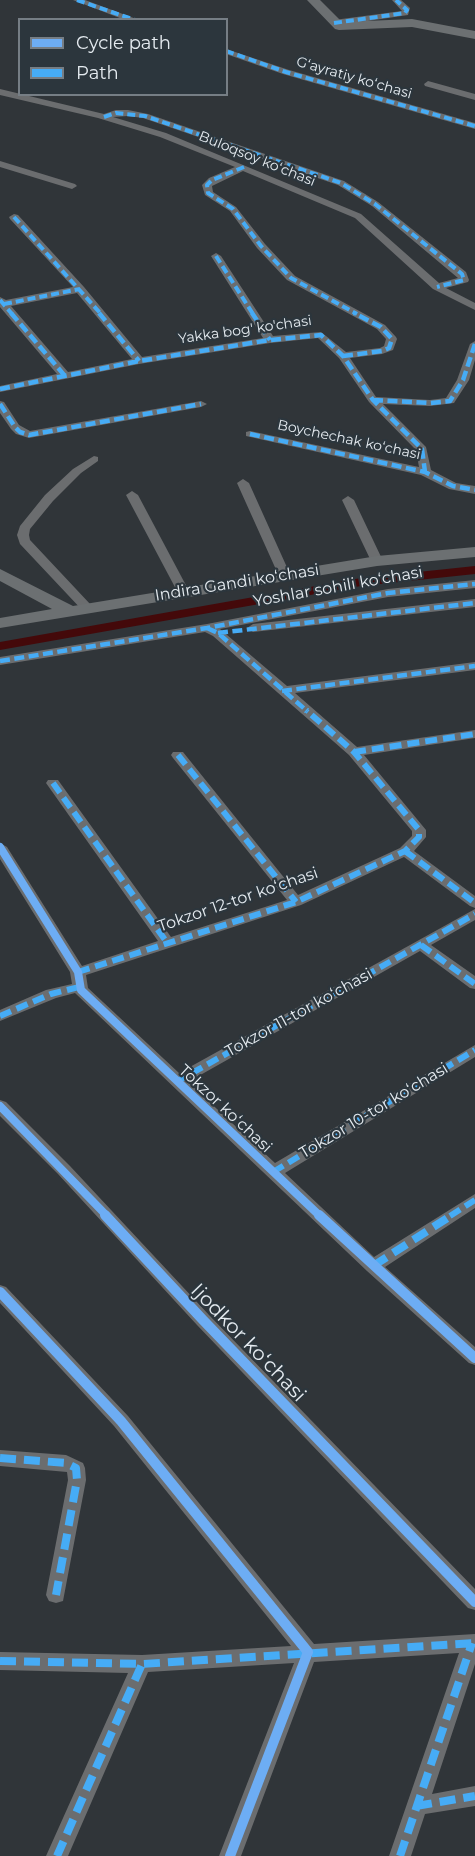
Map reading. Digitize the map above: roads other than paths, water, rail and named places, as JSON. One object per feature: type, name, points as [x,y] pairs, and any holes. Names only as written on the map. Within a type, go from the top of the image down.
[{"type":"street","points":[[77,0],[129,18]]},
{"type":"street","points":[[313,0],[334,23],[344,27],[412,23],[475,35]]},
{"type":"street","points":[[334,23],[405,13],[407,10],[396,0]]},
{"type":"street","name":"Gʻayratiy koʻchasi","points":[[228,52],[286,72],[475,126]]},
{"type":"street","points":[[428,84],[475,97]]},
{"type":"street","name":"Buloqsoy koʻchasi","points":[[0,92],[104,117],[163,135],[358,216],[437,287],[475,307]]},
{"type":"street","points":[[104,117],[116,113],[145,116],[341,183],[375,204],[462,274],[463,282]]},
{"type":"street","points":[[0,164],[72,186]]},
{"type":"street","points":[[244,167],[212,180],[207,185],[208,193],[233,209],[261,246],[291,278],[381,327],[392,339],[389,348],[382,351],[343,356]]},
{"type":"street","points":[[14,217],[80,289],[140,361]]},
{"type":"street","points":[[216,256],[270,340]]},
{"type":"street","points":[[437,287],[475,282]]},
{"type":"street","points":[[2,302],[80,289]]},
{"type":"street","points":[[2,302],[65,376]]},
{"type":"street","name":"Yakka bog' ko'chasi","points":[[0,389],[140,361],[270,340],[321,335],[343,356],[373,400],[422,449],[425,472]]},
{"type":"street","points":[[373,400],[439,404],[450,401],[463,380],[475,344]]},
{"type":"street","points":[[0,404],[15,427],[20,432],[29,435],[201,404]]},
{"type":"street","name":"Boychechak koʻchasi","points":[[250,434],[425,472],[453,486],[475,490]]},
{"type":"street","points":[[78,609],[24,541],[23,535],[24,529],[49,498],[93,459]]},
{"type":"street","points":[[243,483],[284,574]]},
{"type":"street","points":[[132,495],[183,591]]},
{"type":"street","points":[[348,500],[377,561]]},
{"type":"street","name":"Indira Gandi koʻchasi","points":[[0,623],[284,574],[377,561],[475,552]]},
{"type":"street","points":[[0,574],[78,609]]},
{"type":"street","name":"Yoshlar sohili koʻchasi","points":[[213,630],[388,593],[475,584]]},
{"type":"street","name":"Yoshlar sohili koʻchasi","points":[[0,661],[213,630],[475,603]]},
{"type":"street","points":[[213,630],[354,752],[419,830],[419,837],[405,851],[475,903]]},
{"type":"street","points":[[282,691],[475,666]]},
{"type":"street","points":[[354,752],[475,734]]},
{"type":"street","points":[[178,755],[296,902]]},
{"type":"street","points":[[53,783],[168,944]]},
{"type":"street","name":"Tokzor koʻchasi","points":[[0,847],[79,979],[176,1082],[475,1358]]},
{"type":"street","name":"Tokzor 12-tor koʻchasi","points":[[79,979],[168,944],[296,902],[405,851]]},
{"type":"street","name":"Tokzor 11-tor koʻchasi","points":[[176,1082],[475,915]]},
{"type":"street","points":[[421,945],[475,984]]},
{"type":"street","points":[[0,1016],[79,979]]},
{"type":"street","name":"Tokzor 10-tor koʻchasi","points":[[273,1172],[475,1050]]},
{"type":"street","name":"Ijodkor koʻchasi","points":[[0,1106],[64,1170],[202,1320],[475,1602]]},
{"type":"street","points":[[373,1266],[475,1200]]},
{"type":"street","points":[[0,1292],[121,1421],[308,1652]]},
{"type":"street","points":[[0,1458],[66,1463],[76,1468],[77,1480],[56,1595]]},
{"type":"street","points":[[0,1661],[142,1664],[474,1643],[400,1856]]},
{"type":"street","points":[[230,1856],[308,1652]]},
{"type":"street","points":[[57,1856],[142,1664]]},
{"type":"street","points":[[416,1806],[475,1796]]},
{"type":"waterway","points":[[0,646],[361,582],[475,570]]}]
